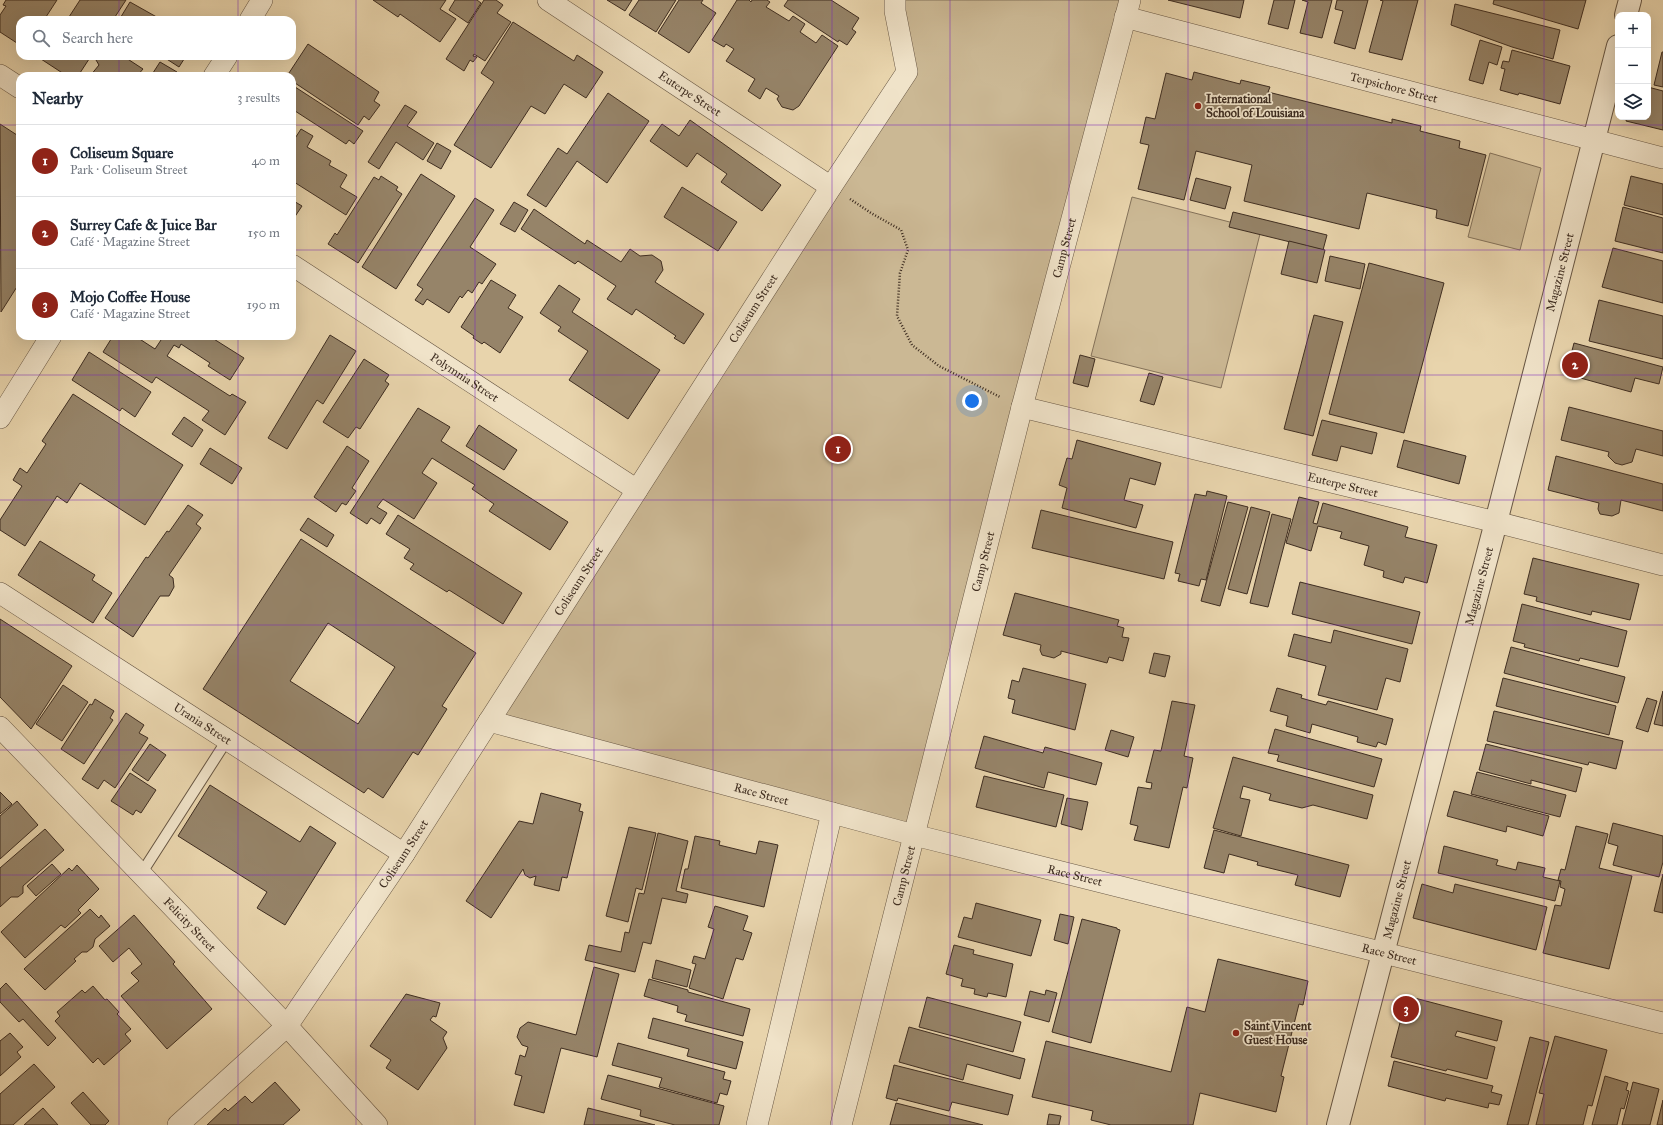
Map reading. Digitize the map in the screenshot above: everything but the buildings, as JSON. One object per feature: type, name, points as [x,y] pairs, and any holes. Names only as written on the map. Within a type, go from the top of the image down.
[{"type":"street","points":[[252,16],[262,0]]},
{"type":"street","name":"Euterpe Street","points":[[548,0],[831,187]]},
{"type":"street","name":"Coliseum Street","points":[[178,1125],[287,1026],[404,854],[831,187],[907,72],[895,12],[895,0]]},
{"type":"street","points":[[1627,12],[1630,0]]},
{"type":"street","name":"Terpsichore Street","points":[[1127,9],[1663,158]]},
{"type":"street","name":"Camp Street","points":[[841,1125],[1022,407],[1127,9]]},
{"type":"street","name":"Magazine Street","points":[[1338,1125],[1496,522],[1617,48]]},
{"type":"street","points":[[217,72],[224,60]]},
{"type":"street","points":[[0,75],[16,85]]},
{"type":"street","name":"Polymnia Street","points":[[296,268],[637,490]]},
{"type":"street","points":[[0,418],[49,340]]},
{"type":"street","name":"Euterpe Street","points":[[1022,407],[1496,522],[1663,565]]},
{"type":"street","name":"Urania Street","points":[[0,593],[404,854]]},
{"type":"street","name":"Race Street","points":[[489,721],[914,835],[1663,1023]]},
{"type":"street","name":"Felicity Street","points":[[0,727],[287,1026],[377,1125]]},
{"type":"street","points":[[757,1125],[832,813]]},
{"type":"lane","points":[[141,874],[228,740]]},
{"type":"path","points":[[831,187],[871,213],[901,230],[908,250],[900,273],[897,316],[912,345],[939,366],[1022,407]]},
{"type":"shaded area","points":[[895,0],[1130,0],[914,835],[489,721],[907,72]]},
{"type":"shaded area","points":[[1490,153],[1541,168],[1520,250],[1468,237]]},
{"type":"shaded area","points":[[1132,197],[1261,230],[1221,388],[1091,356]]},
{"type":"place","name":"International School of Louisiana","points":[[1198,106]]},
{"type":"place","name":"Surrey Cafe & Juice Bar","points":[[1575,365]]},
{"type":"place","name":"Coliseum Square","points":[[838,449]]},
{"type":"place","name":"Mojo Coffee House","points":[[1406,1009]]},
{"type":"place","name":"Saint Vincent Guest House","points":[[1236,1033]]}]
